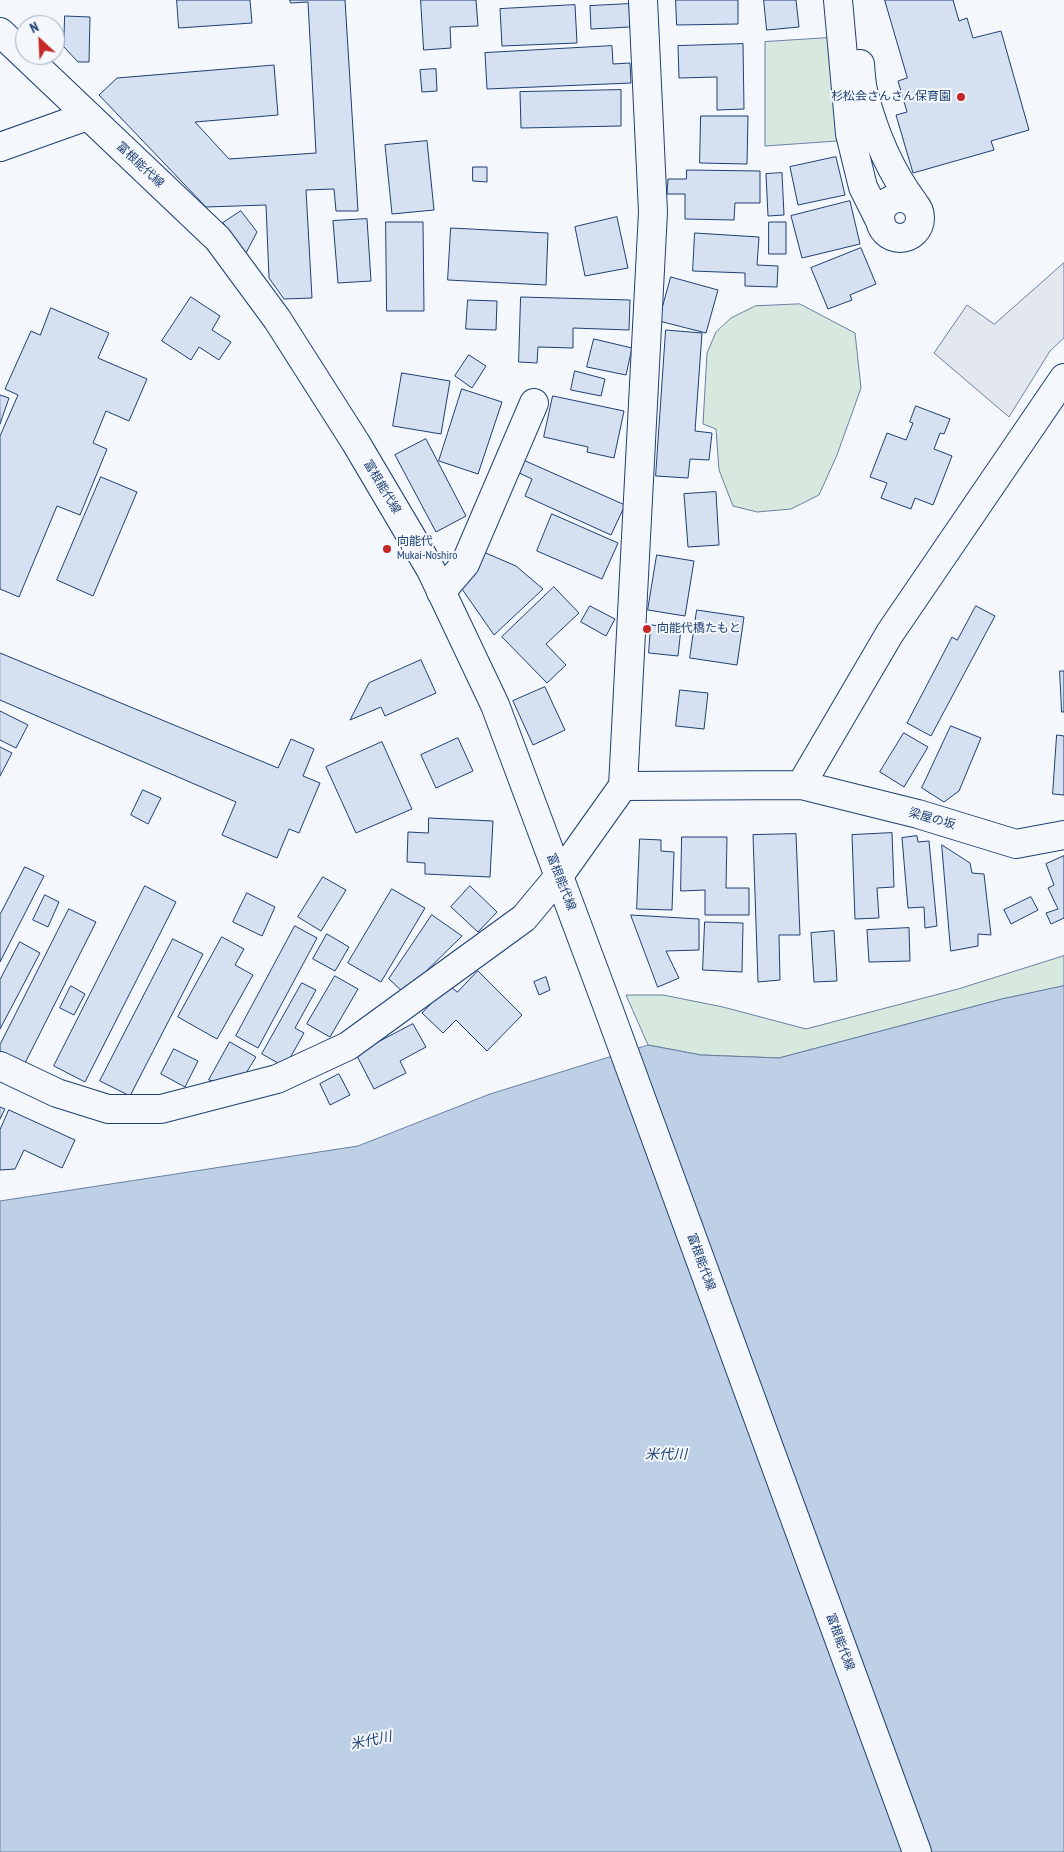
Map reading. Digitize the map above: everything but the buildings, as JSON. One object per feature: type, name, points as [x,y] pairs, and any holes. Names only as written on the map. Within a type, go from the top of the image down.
[{"type":"street","points":[[0,1066],[58,1093],[108,1109],[161,1109],[276,1079],[348,1046],[524,918],[559,876],[623,786],[653,212],[643,0]]},
{"type":"street","points":[[838,0],[850,134],[863,187],[881,223],[882,211],[889,201],[902,198],[914,203],[902,187],[886,158],[864,93],[854,0]]},
{"type":"street","name":"富根能代線","points":[[0,32],[218,239],[277,319],[356,443],[431,570],[495,706],[607,1004],[917,1852]]},
{"type":"street","points":[[0,147],[87,116]]},
{"type":"street","points":[[801,785],[890,633],[1064,378]]},
{"type":"street","points":[[441,592],[466,564],[534,403]]},
{"type":"street","name":"梁屋の坂","points":[[623,786],[801,785],[918,814],[1016,844],[1064,835]]},
{"type":"shaded area","points":[[828,38],[837,141],[765,146],[765,42]]},
{"type":"shaded area","points":[[1064,263],[1064,338],[1050,351],[1009,417],[934,353],[967,305],[994,324]]},
{"type":"shaded area","points":[[800,304],[855,333],[861,388],[837,455],[819,495],[791,509],[757,512],[733,506],[719,470],[716,429],[703,424],[707,353],[716,332],[731,318],[755,306]]},
{"type":"shaded area","points":[[1064,956],[1064,986],[1002,999],[779,1058],[701,1055],[648,1045],[626,995],[663,995],[723,1007],[806,1029],[958,989]]},
{"type":"water","name":"米代川","points":[[1064,986],[1064,1852],[0,1852],[0,1201],[358,1146],[490,1094],[648,1045],[701,1055],[779,1058],[1002,999]]},
{"type":"place","name":"杉松会さんさん保育園","points":[[961,97]]},
{"type":"place","name":"向能代 Mukai-Noshiro","points":[[387,549]]},
{"type":"place","name":"向能代橋たもと","points":[[647,629]]}]
